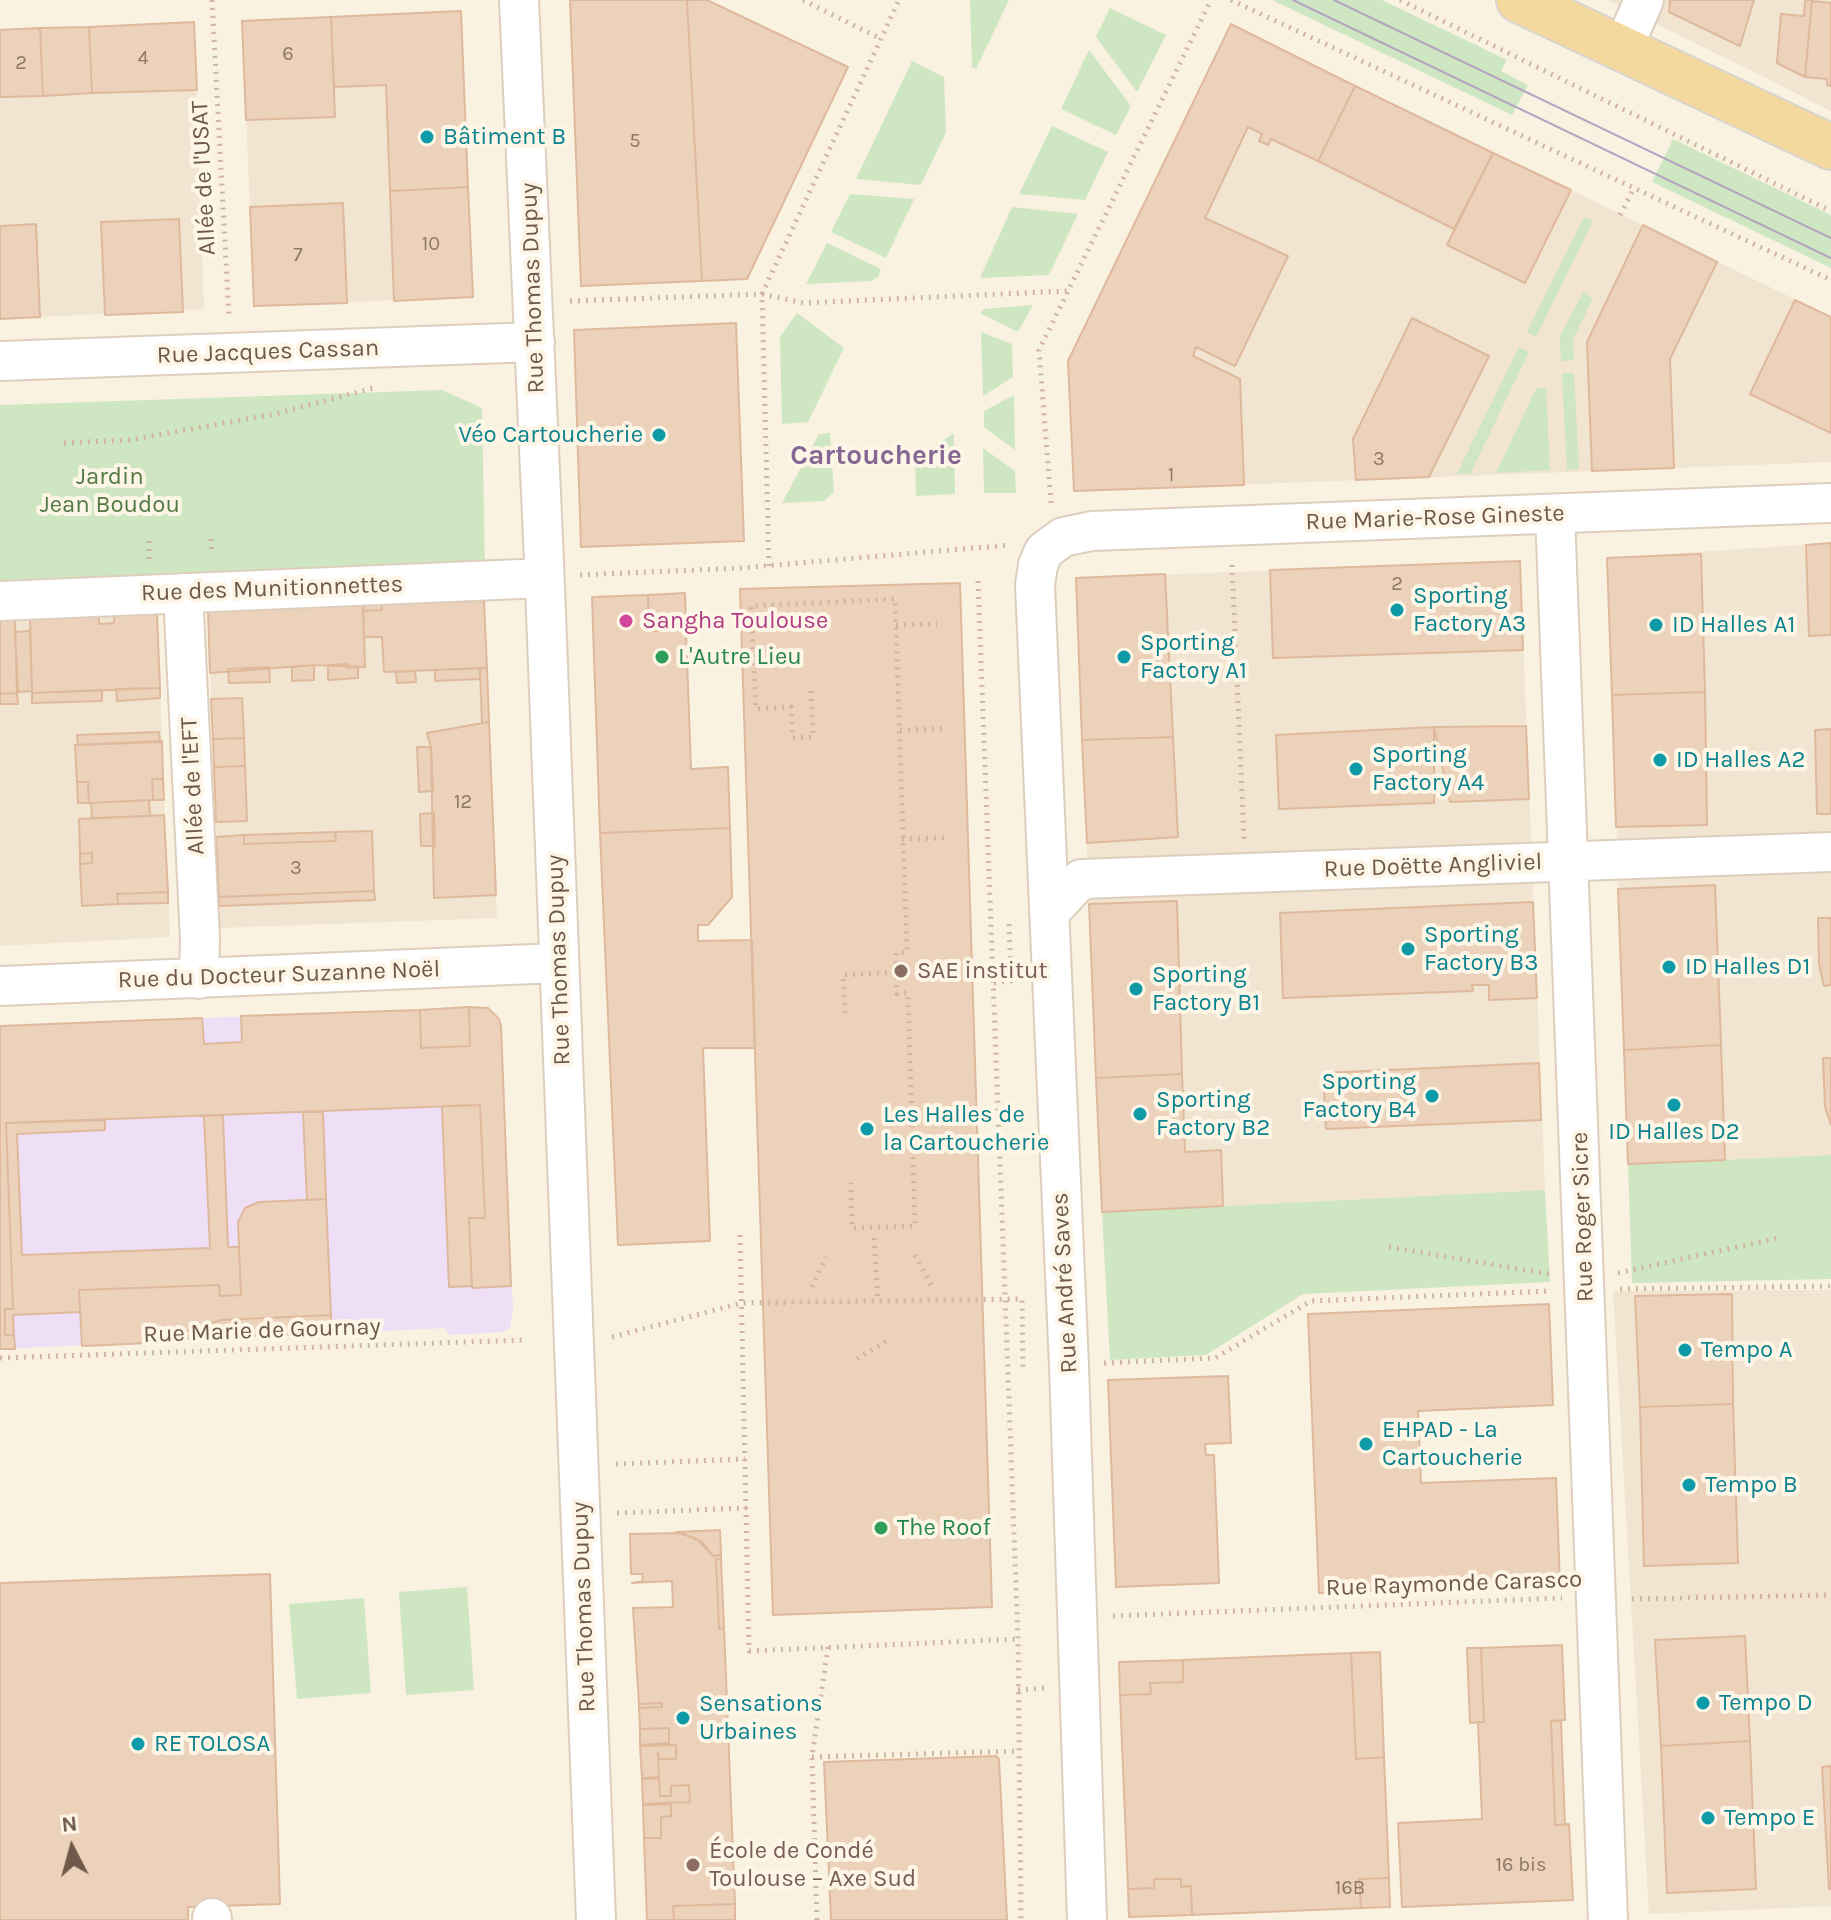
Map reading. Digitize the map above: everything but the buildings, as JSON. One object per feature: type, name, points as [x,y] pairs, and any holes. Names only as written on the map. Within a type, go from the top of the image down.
[{"type":"main road","points":[[1519,0],[1831,147]]},
{"type":"street","name":"Rue Thomas Dupuy","points":[[519,0],[596,1920]]},
{"type":"street","points":[[1623,48],[1644,0]]},
{"type":"street","name":"Rue Jacques Cassan","points":[[0,361],[535,342]]},
{"type":"street","name":"Rue Marie-Rose Gineste","points":[[1032,548],[1092,531],[1831,503]]},
{"type":"street","name":"Rue Roger Sicre","points":[[1555,514],[1608,1920]]},
{"type":"street","name":"Rue André Saves","points":[[1032,548],[1038,565],[1035,585],[1078,1617],[1087,1920]]},
{"type":"street","name":"Rue des Munitionnettes","points":[[0,601],[544,578]]},
{"type":"street","name":"Allée de l'EFT","points":[[183,593],[200,940],[199,979]]},
{"type":"street","name":"Rue Doëtte Angliviel","points":[[1049,913],[1081,879],[1831,852]]},
{"type":"street","name":"Rue du Docteur Suzanne Noël","points":[[0,986],[558,963]]},
{"type":"path","name":"Allée de l'USAT","points":[[212,0],[231,354]]},
{"type":"path","points":[[803,0],[881,39]]},
{"type":"path","points":[[769,566],[762,294],[899,0]]},
{"type":"path","points":[[1052,506],[1039,350],[1211,0]]},
{"type":"path","points":[[1231,0],[1831,280]]},
{"type":"path","points":[[1400,0],[1831,211]]},
{"type":"path","points":[[1620,215],[1634,188]]},
{"type":"path","points":[[561,302],[762,294],[803,303],[1068,291]]},
{"type":"path","points":[[64,443],[130,440],[275,414],[387,384]]},
{"type":"path","points":[[544,578],[1032,548]]},
{"type":"path","points":[[1232,565],[1246,873]]},
{"type":"path","points":[[978,581],[1018,1639],[1021,1920]]},
{"type":"path","points":[[811,691],[813,737],[793,738],[791,707],[756,709],[751,606],[895,599],[907,952],[896,953],[897,994],[908,993],[915,1226],[852,1228],[851,1183]]},
{"type":"path","points":[[896,625],[937,624]]},
{"type":"path","points":[[900,730],[942,729]]},
{"type":"path","points":[[902,839],[945,838]]},
{"type":"path","points":[[845,1013],[843,975],[897,972]]},
{"type":"path","points":[[740,1235],[749,1651],[1018,1639]]},
{"type":"path","points":[[874,1238],[878,1300]]},
{"type":"path","points":[[915,1255],[931,1285]]},
{"type":"path","points":[[812,1287],[826,1257]]},
{"type":"path","points":[[1100,1364],[1215,1358],[1311,1301],[1586,1290],[1831,1286]]},
{"type":"path","points":[[612,1337],[742,1303],[1022,1299],[1023,1368]]},
{"type":"path","name":"Rue Marie de Gournay","points":[[0,1358],[525,1340]]},
{"type":"path","points":[[857,1359],[888,1340]]},
{"type":"path","points":[[616,1464],[745,1459]]},
{"type":"path","points":[[617,1513],[747,1508]]},
{"type":"path","name":"Rue Raymonde Carasco","points":[[1078,1617],[1597,1596],[1628,1599],[1831,1595]]},
{"type":"path","points":[[817,1920],[812,1757],[828,1647]]},
{"type":"path","points":[[812,1757],[1019,1751]]},
{"type":"shaded area","points":[[1608,0],[1831,0],[1831,111],[1760,75]]},
{"type":"shaded area","points":[[461,11],[473,297],[254,306],[242,21]]},
{"type":"shaded area","points":[[194,22],[204,309],[0,319],[0,30]]},
{"type":"shaded area","points":[[1231,24],[1831,317],[1831,462],[1074,491],[1068,361]]},
{"type":"shaded area","points":[[1831,543],[1831,1155],[1628,1164],[1607,558]]},
{"type":"shaded area","points":[[1520,561],[1545,1190],[1102,1212],[1076,578]]},
{"type":"shaded area","points":[[484,601],[497,918],[220,928],[208,611]]},
{"type":"shaded area","points":[[157,614],[170,937],[0,946],[0,620]]},
{"type":"shaded area","points":[[480,1007],[494,1013],[501,1028],[513,1310],[510,1328],[503,1332],[449,1335],[446,1328],[0,1349],[0,1026]]},
{"type":"shaded area","points":[[1831,1290],[1831,1906],[1649,1914],[1613,1291]]},
{"type":"green space","points":[[970,0],[1009,0],[976,69],[972,67]]},
{"type":"green space","points":[[1272,0],[1382,0],[1507,60],[1501,71],[1528,85],[1512,115]]},
{"type":"green space","points":[[1110,8],[1166,35],[1137,92],[1096,37]]},
{"type":"green space","points":[[1089,50],[1131,106],[1116,135],[1061,109]]},
{"type":"green space","points":[[912,61],[944,77],[946,132],[921,185],[856,179]]},
{"type":"green space","points":[[1052,126],[1108,152],[1085,200],[1019,194]]},
{"type":"green space","points":[[1673,139],[1831,215],[1831,268],[1652,182]]},
{"type":"green space","points":[[850,194],[914,199],[886,258],[831,232]]},
{"type":"green space","points":[[1012,207],[1078,214],[1049,275],[980,278]]},
{"type":"green space","points":[[1584,217],[1593,221],[1536,337],[1527,332]]},
{"type":"green space","points":[[827,243],[881,269],[878,277],[872,281],[806,284]]},
{"type":"green space","points":[[1583,293],[1593,298],[1573,339],[1574,360],[1561,361],[1560,336]]},
{"type":"green space","points":[[1033,305],[1018,332],[980,313],[984,309]]},
{"type":"green space","points":[[797,313],[844,348],[808,422],[782,424],[780,337]]},
{"type":"green space","points":[[981,332],[1012,344],[1013,377],[983,396]]},
{"type":"green space","points":[[1519,347],[1529,352],[1470,474],[1457,474]]},
{"type":"green space","points":[[1562,373],[1574,373],[1579,469],[1567,470]]},
{"type":"green space","points":[[1546,388],[1550,470],[1496,473],[1536,389]]},
{"type":"green space","name":"Jardin Jean Boudou","points":[[442,390],[482,408],[485,568],[0,584],[0,405]]},
{"type":"green space","points":[[1014,395],[1015,450],[984,427],[984,411]]},
{"type":"green space","points":[[830,433],[834,492],[824,501],[782,503],[819,434]]},
{"type":"green space","points":[[954,433],[955,494],[916,496],[915,459]]},
{"type":"green space","points":[[983,448],[1015,471],[1016,493],[984,493]]},
{"type":"green space","points":[[1831,1155],[1831,1279],[1632,1283],[1628,1164]]},
{"type":"green space","points":[[1545,1190],[1550,1282],[1303,1294],[1206,1355],[1110,1360],[1102,1212]]},
{"type":"green space","points":[[467,1587],[474,1690],[406,1695],[399,1592]]},
{"type":"green space","points":[[364,1598],[371,1693],[297,1699],[289,1604]]},
{"type":"tram line","points":[[1293,0],[1831,258]]},
{"type":"tram line","points":[[1334,0],[1831,238]]},
{"type":"place","name":"Bâtiment B","points":[[427,137]]},
{"type":"place","name":"Véo Cartoucherie","points":[[659,435]]},
{"type":"place","name":"Sporting Factory A3","points":[[1397,610]]},
{"type":"place","name":"Sangha Toulouse","points":[[626,621]]},
{"type":"place","name":"ID Halles A1","points":[[1656,625]]},
{"type":"place","name":"L'Autre Lieu","points":[[662,657]]},
{"type":"place","name":"Sporting Factory A1","points":[[1124,657]]},
{"type":"place","name":"ID Halles A2","points":[[1660,760]]},
{"type":"place","name":"Sporting Factory A4","points":[[1356,769]]},
{"type":"place","name":"Sporting Factory B3","points":[[1408,949]]},
{"type":"place","name":"ID Halles D1","points":[[1669,967]]},
{"type":"place","name":"SAE institut","points":[[901,971]]},
{"type":"place","name":"Sporting Factory B1","points":[[1136,989]]},
{"type":"place","name":"Sporting Factory B4","points":[[1432,1096]]},
{"type":"place","name":"ID Halles D2","points":[[1674,1105]]},
{"type":"place","name":"Sporting Factory B2","points":[[1140,1114]]},
{"type":"place","name":"Les Halles de la Cartoucherie","points":[[867,1129]]},
{"type":"place","name":"Tempo A","points":[[1685,1350]]},
{"type":"place","name":"EHPAD - La Cartoucherie","points":[[1366,1444]]},
{"type":"place","name":"Tempo B","points":[[1689,1485]]},
{"type":"place","name":"The Roof","points":[[881,1528]]},
{"type":"place","name":"Tempo D","points":[[1703,1703]]},
{"type":"place","name":"Sensations Urbaines","points":[[683,1718]]},
{"type":"place","name":"RE TOLOSA","points":[[138,1744]]},
{"type":"place","name":"Tempo E","points":[[1708,1818]]},
{"type":"place","name":"École de Condé Toulouse – Axe Sud","points":[[693,1865]]},
{"type":"district","name":"Cartoucherie","points":[[876,456]]}]
